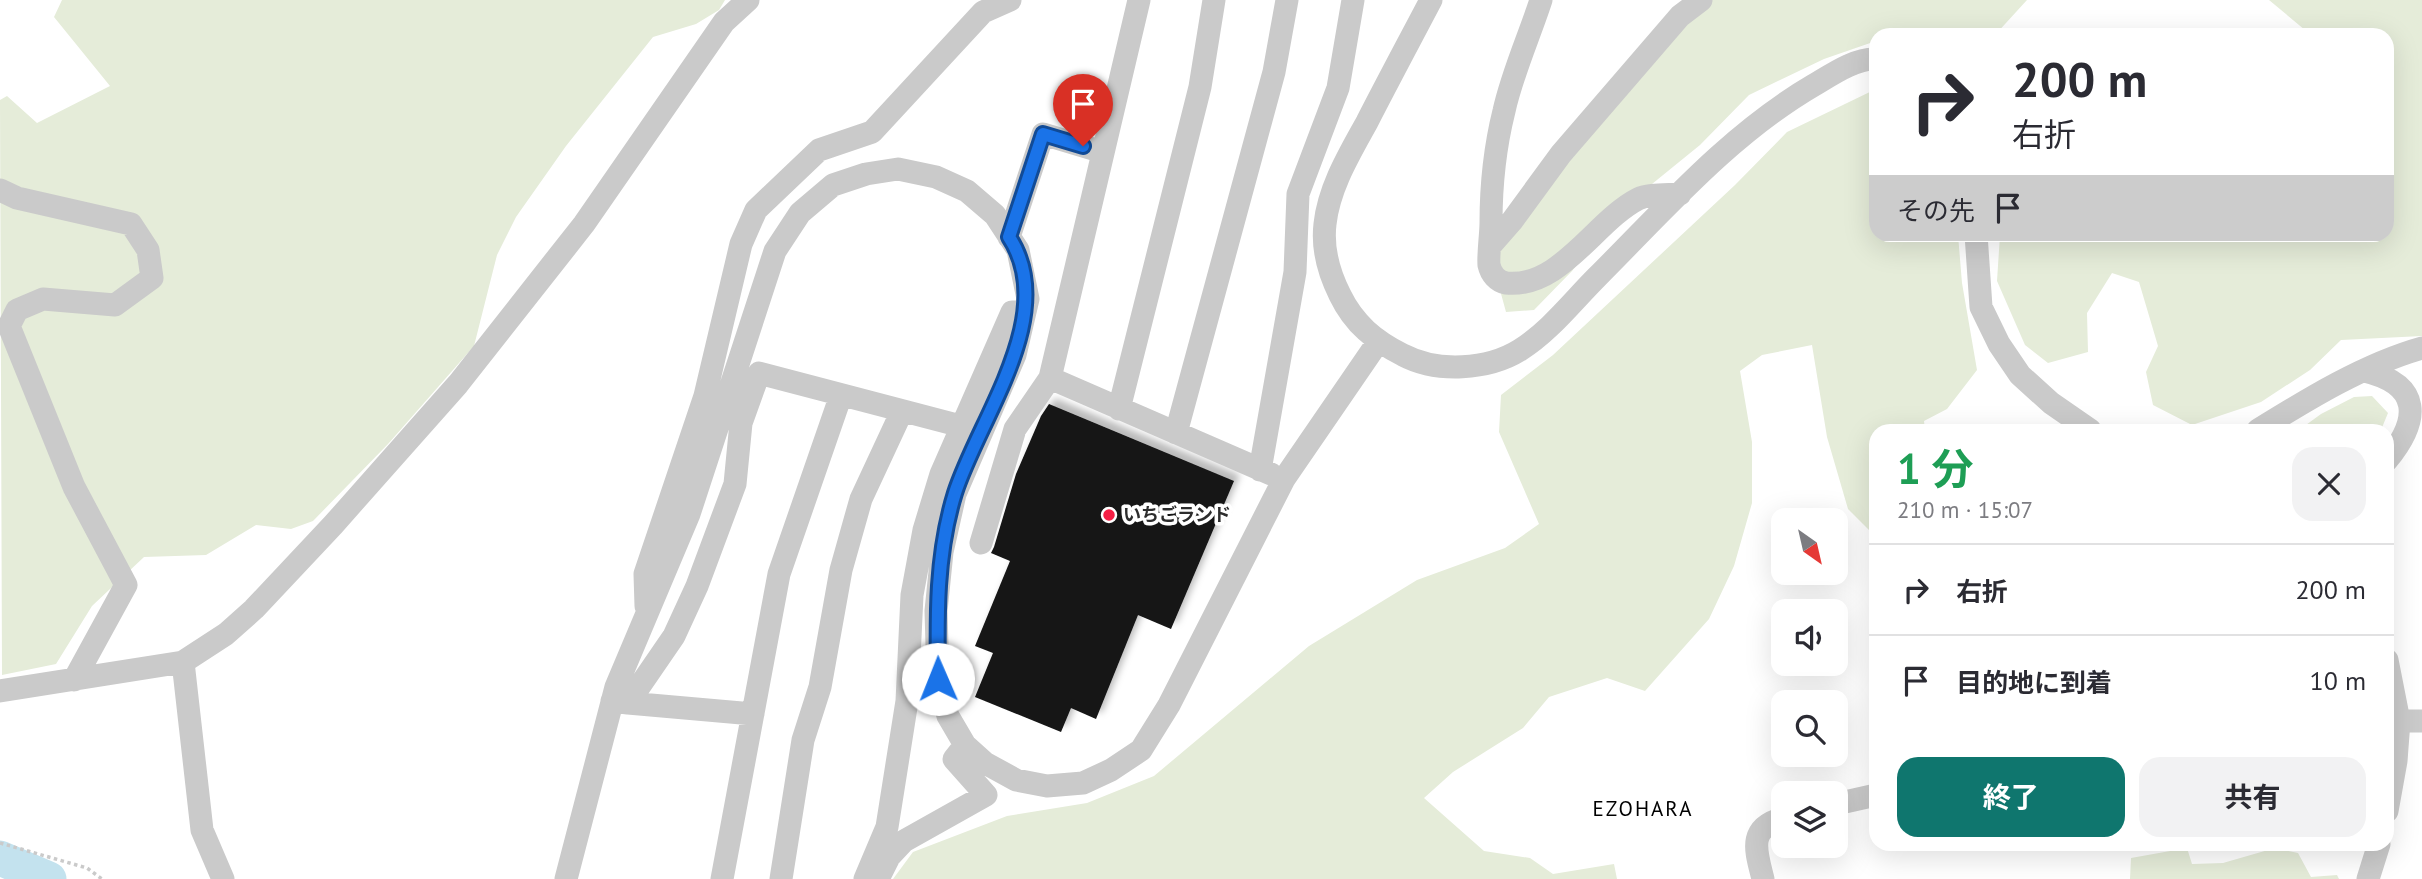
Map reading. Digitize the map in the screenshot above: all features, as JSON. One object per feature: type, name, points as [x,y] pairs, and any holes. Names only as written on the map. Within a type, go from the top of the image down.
[{"type":"street","points":[[0,691],[183,662],[226,634],[254,609],[333,525],[458,384],[584,224],[724,22],[748,0]]},
{"type":"street","points":[[647,611],[645,574],[705,396],[741,244],[755,210],[819,150],[872,132],[982,12],[1010,0]]},
{"type":"street","points":[[981,543],[1015,429],[1050,378],[1139,0]]},
{"type":"street","points":[[1119,409],[1200,87],[1214,0]]},
{"type":"street","points":[[1176,433],[1274,72],[1287,0]]},
{"type":"street","points":[[1260,470],[1295,272],[1298,194],[1338,88],[1353,0]]},
{"type":"street","points":[[1431,0],[1335,184],[1325,223],[1328,267],[1354,320],[1378,342],[1410,359],[1460,367],[1486,364],[1520,351],[1555,321],[1713,161],[1780,104],[1830,75],[1869,58]]},
{"type":"street","points":[[1541,0],[1504,111],[1492,194],[1492,246],[1489,264],[1492,274],[1502,282],[1517,284],[1540,277],[1560,265],[1606,223],[1639,198],[1680,194]]},
{"type":"street","points":[[1492,246],[1561,154],[1680,16],[1701,0]]},
{"type":"street","points":[[1009,237],[1043,134],[1103,152]]},
{"type":"street","points":[[620,702],[674,636],[697,586],[735,484],[741,423],[735,409],[775,251],[800,214],[834,185],[866,174],[898,169],[936,177],[967,191],[995,215],[1018,250],[1028,299],[1025,313],[1015,355],[955,494],[942,552],[936,611],[938,679],[948,716],[965,744],[985,763],[1016,780],[1047,786],[1083,783],[1111,771],[1141,750],[1169,705],[1284,479],[1378,342]]},
{"type":"street","points":[[0,190],[17,198],[131,224],[148,250],[152,278],[114,305],[43,299],[17,310],[9,326],[74,486],[126,585],[74,680]]},
{"type":"street","points":[[1977,242],[1981,307],[1998,344],[2020,375],[2051,403],[2081,424]]},
{"type":"street","points":[[865,879],[887,827],[907,701],[912,595],[924,530],[941,474],[1012,312],[1025,313]]},
{"type":"street","points":[[2268,424],[2348,377],[2400,354],[2422,348]]},
{"type":"street","points":[[2365,371],[2397,383],[2410,403],[2408,426],[2394,449]]},
{"type":"street","points":[[566,879],[647,611],[735,409],[759,373],[961,426]]},
{"type":"street","points":[[1050,378],[1284,479]]},
{"type":"street","points":[[722,879],[779,574],[841,394]]},
{"type":"street","points":[[781,879],[803,740],[820,687],[841,570],[861,499],[902,411]]},
{"type":"street","points":[[183,662],[202,830],[223,879]]},
{"type":"street","points":[[620,702],[753,714]]},
{"type":"street","points":[[2394,721],[2422,721]]},
{"type":"street","points":[[2394,734],[2394,772]]},
{"type":"street","points":[[877,879],[889,857],[904,841],[986,795],[954,759],[965,744]]},
{"type":"street","points":[[1848,800],[1869,793]]},
{"type":"street","points":[[1763,879],[1756,850],[1757,836],[1763,828],[1771,824]]},
{"type":"street","points":[[2368,879],[2377,851]]},
{"type":"path","points":[[0,843],[87,868],[102,879]]},
{"type":"green space","points":[[62,0],[725,0],[719,10],[696,24],[653,37],[566,146],[516,217],[497,255],[474,346],[388,444],[313,521],[291,529],[256,525],[206,555],[144,557],[92,606],[56,664],[2,675],[0,100],[7,96],[37,123],[110,86],[54,17]]},
{"type":"green space","points":[[1707,0],[2027,0],[2001,28],[1869,28],[1869,43],[1824,59],[1749,95],[1700,145],[1620,210],[1572,271],[1534,310],[1506,312],[1497,279],[1498,253],[1546,183]]},
{"type":"green space","points":[[2269,0],[2422,0],[2422,336],[2341,340],[2310,370],[2261,402],[2195,424],[2153,405],[2146,372],[2158,346],[2139,282],[2112,273],[2087,313],[2088,352],[2048,363],[2025,345],[1997,281],[2000,242],[2394,242],[2394,28],[2303,28]]},
{"type":"green space","points":[[1869,92],[1869,242],[1959,242],[1962,283],[1977,370],[1947,409],[1924,421],[1924,424],[1869,424],[1869,530],[1848,509],[1827,437],[1812,345],[1762,355],[1740,371],[1752,442],[1752,503],[1734,566],[1709,619],[1645,691],[1607,678],[1549,697],[1523,728],[1453,772],[1424,798],[1484,851],[1530,858],[1553,874],[1614,864],[1617,879],[893,879],[913,852],[1007,816],[1087,803],[1154,776],[1309,646],[1417,580],[1505,548],[1539,524],[1499,432],[1501,395],[1553,355],[1735,185],[1787,132]]},
{"type":"green space","points":[[2372,396],[2388,413],[2383,424],[2307,424],[2321,414],[2354,397]]},
{"type":"green space","points":[[2170,851],[2188,851],[2192,864],[2223,863],[2265,851],[2289,851],[2298,853],[2311,877],[2337,875],[2339,879],[2130,879],[2131,858]]},
{"type":"building","name":"いちごランド","points":[[1049,404],[1234,481],[1171,629],[1138,615],[1096,719],[1071,708],[1061,732],[975,697],[993,653],[975,646],[1010,561],[991,553],[1016,474],[1041,416]]},
{"type":"waterway","points":[[0,858],[49,879]]},
{"type":"place","name":"いちごランド","points":[[1109,515]]},
{"type":"district","name":"EZOHARA","points":[[1643,809]]},
{"type":"route","points":[[938,679],[936,611],[942,552],[955,494],[1015,355],[1028,299],[1018,250],[1009,237],[1043,134],[1083,146]]}]
